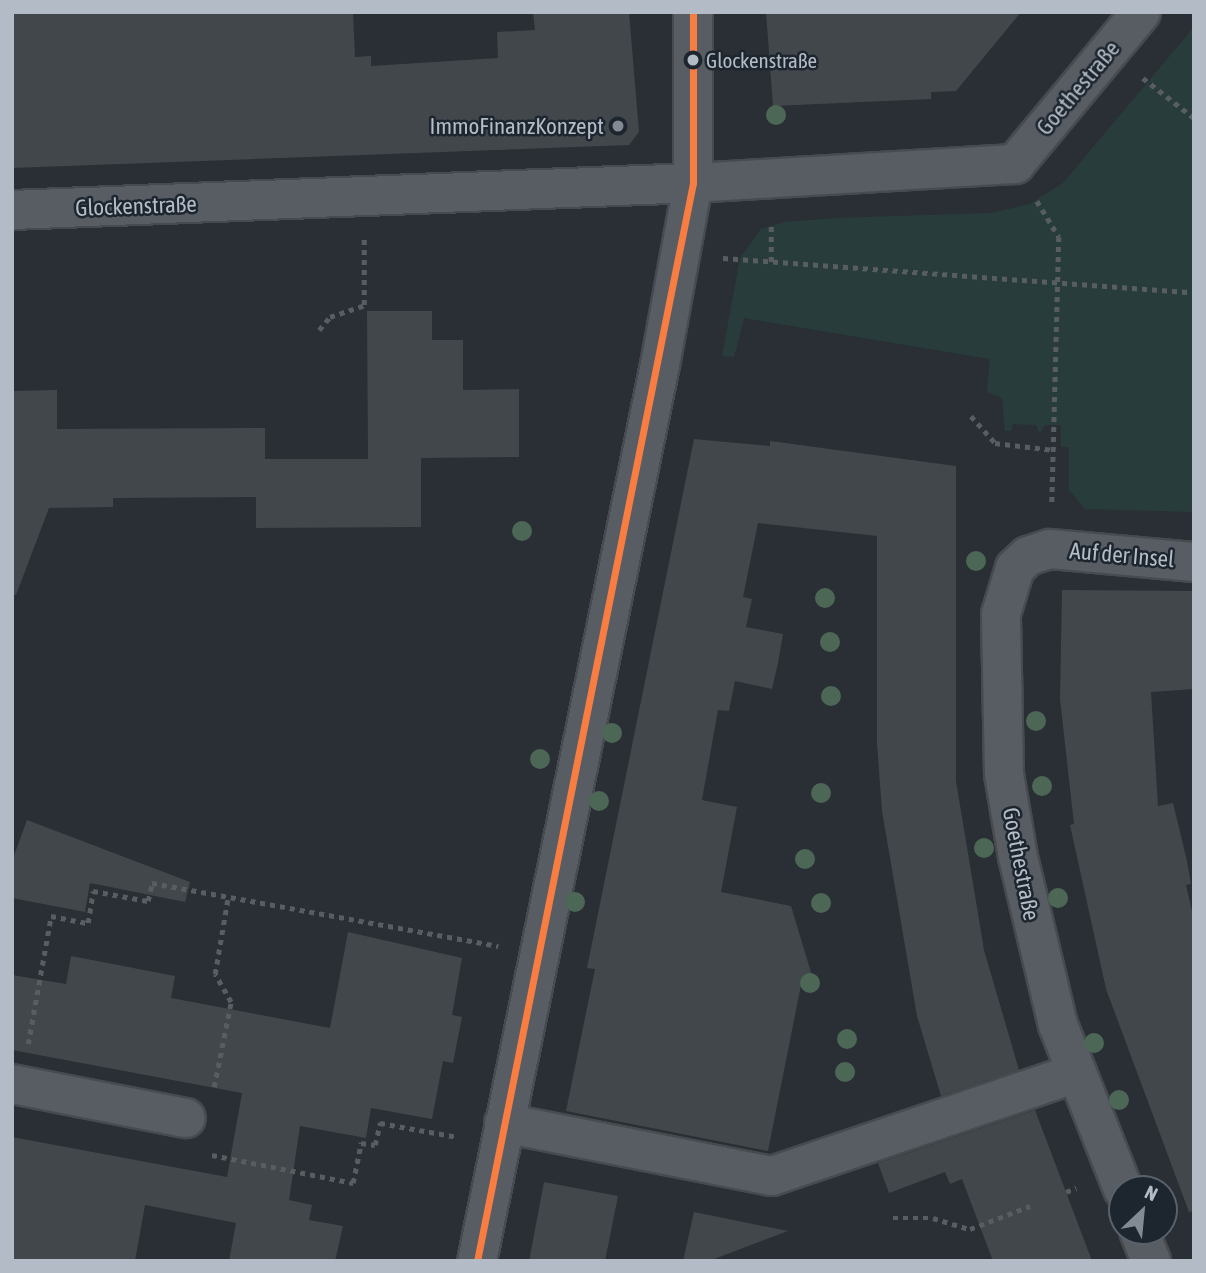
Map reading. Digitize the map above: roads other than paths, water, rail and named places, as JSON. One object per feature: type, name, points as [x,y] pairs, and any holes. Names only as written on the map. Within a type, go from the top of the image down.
[{"type":"street","points":[[477,1261],[660,365],[693,183],[693,12]]},
{"type":"street","name":"Goethestraße","points":[[1015,164],[1141,12]]},
{"type":"street","name":"Glockenstraße","points":[[12,210],[693,183],[1015,164]]},
{"type":"street","name":"Goethestraße","points":[[1051,531],[1028,556],[1007,586],[1001,614],[1000,700],[1004,774],[1018,857],[1058,1025],[1117,1175]]},
{"type":"street","name":"Auf der Insel","points":[[1051,531],[1194,562]]},
{"type":"street","points":[[502,1134],[772,1176],[1077,1073]]},
{"type":"street","points":[[16,1085],[182,1117]]},
{"type":"place","name":"Glockenstraße","points":[[693,60]]},
{"type":"place","name":"ImmoFinanzKonzept","points":[[618,126]]}]
